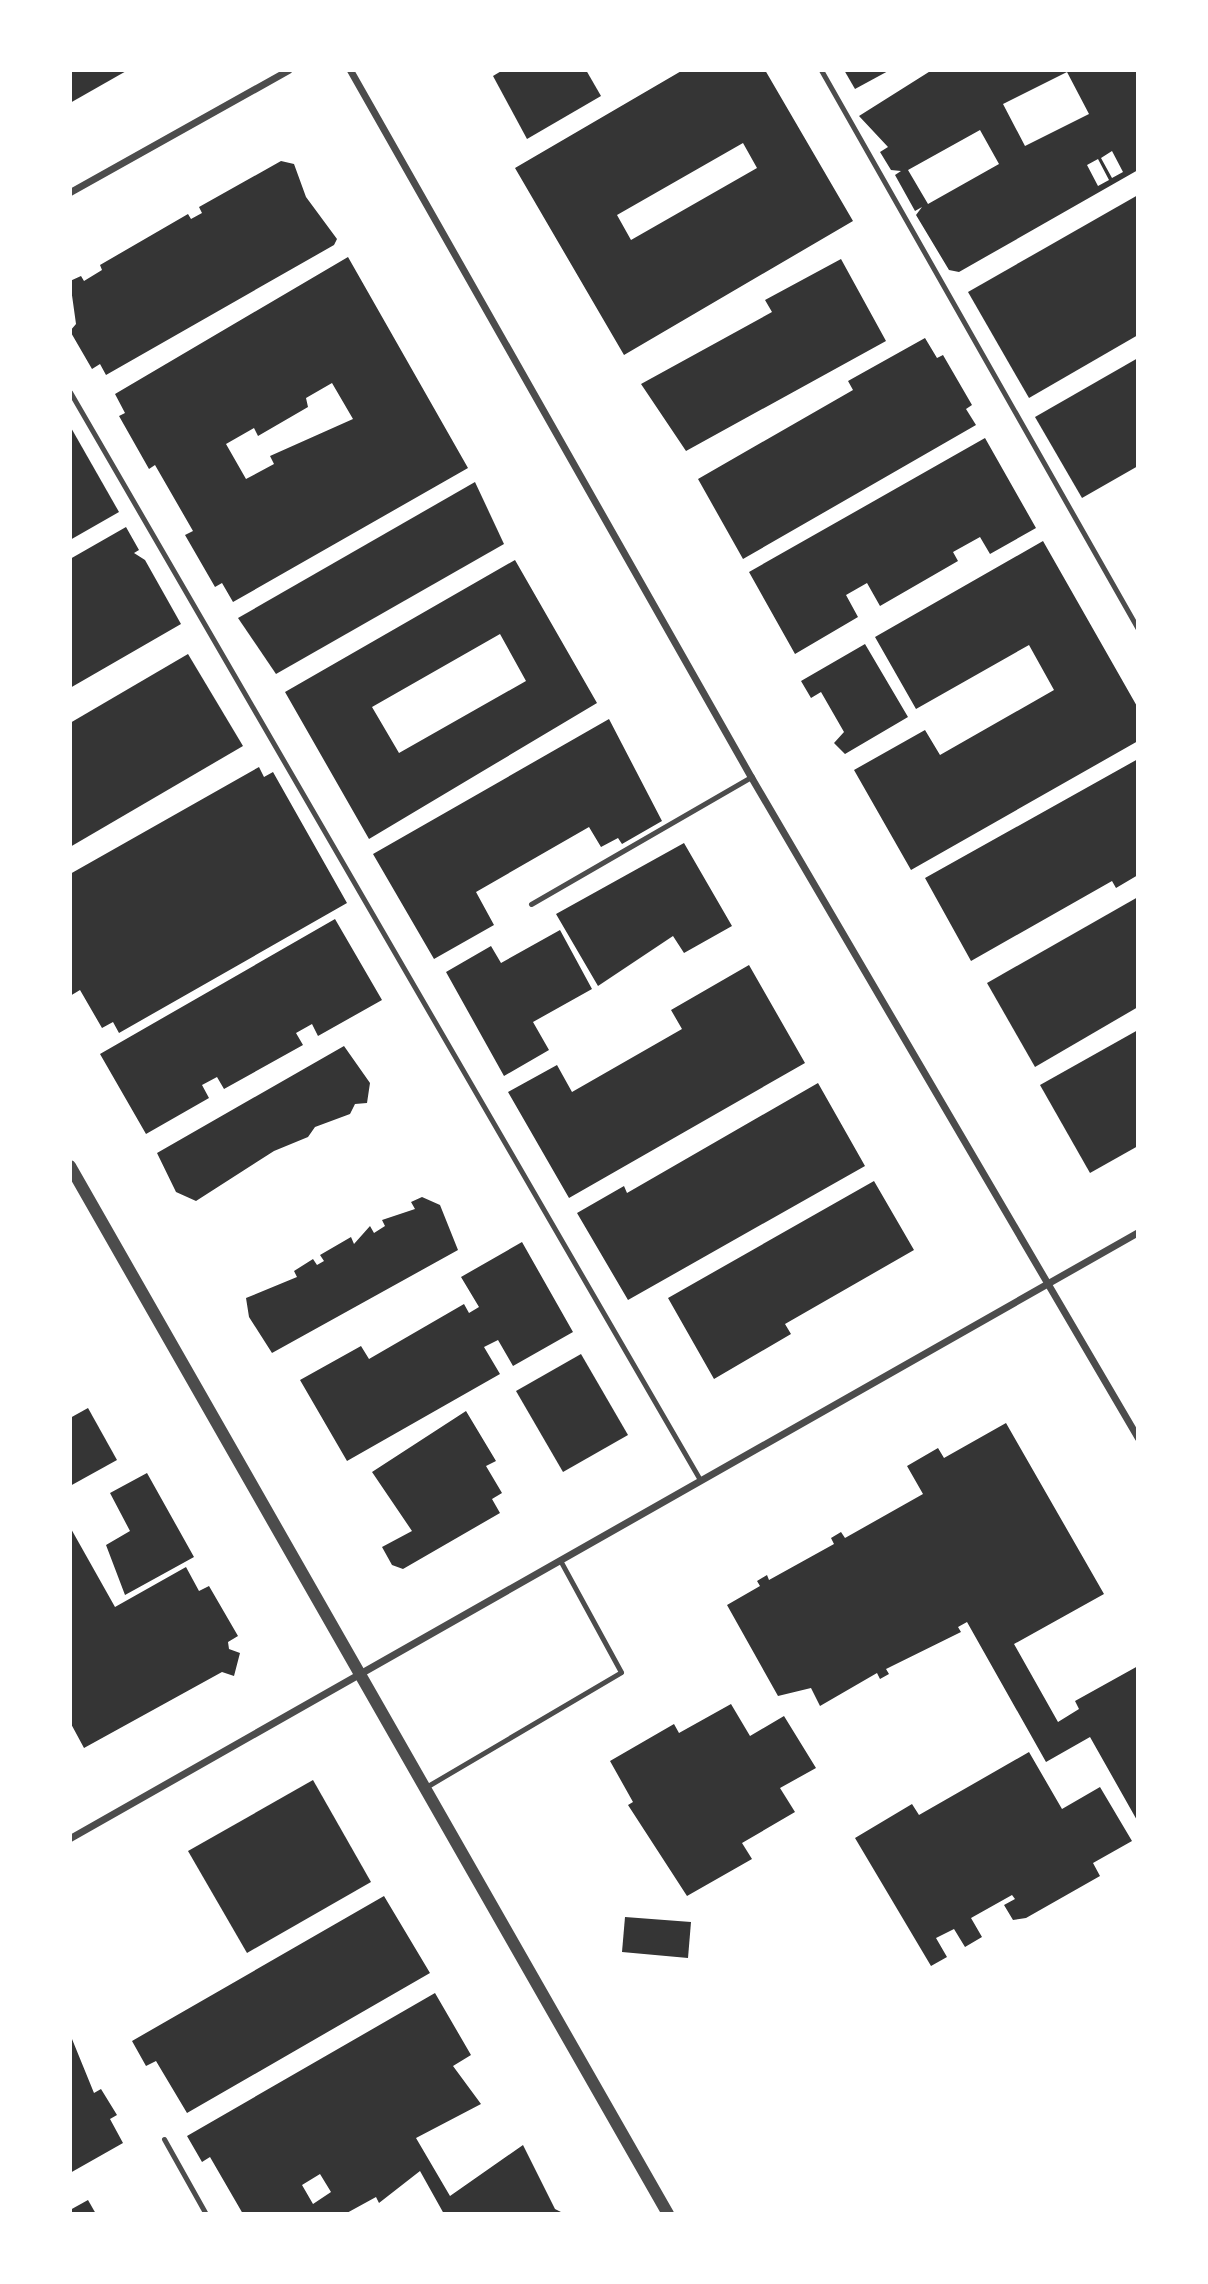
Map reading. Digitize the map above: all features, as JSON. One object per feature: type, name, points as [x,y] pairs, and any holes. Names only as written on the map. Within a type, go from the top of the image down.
[{"type":"street","points":[[70,192],[288,70]]},
{"type":"street","points":[[350,70],[751,776],[1138,1438]]},
{"type":"street","points":[[70,1166],[363,1675],[668,2214]]},
{"type":"street","points":[[70,1838],[363,1675],[699,1478],[1048,1285],[1138,1232]]},
{"type":"lane","points":[[821,70],[1138,629]]},
{"type":"lane","points":[[70,392],[699,1478]]},
{"type":"lane","points":[[531,904],[751,776]]},
{"type":"lane","points":[[426,1787],[621,1672],[560,1560]]},
{"type":"lane","points":[[164,2139],[206,2214]]},
{"type":"building","points":[[70,70],[128,70],[70,103]]},
{"type":"building","points":[[503,70],[586,70],[601,96],[527,139],[493,76]]},
{"type":"building","points":[[683,70],[765,70],[853,221],[624,355],[515,168]],"holes":[[[743,143],[757,168],[631,240],[617,215]]]},
{"type":"building","points":[[844,70],[890,70],[855,89]]},
{"type":"building","points":[[932,70],[1138,70],[1138,170],[959,272],[949,270],[916,215],[922,207],[915,211],[895,175],[901,171],[891,170],[880,152],[888,147],[859,116]],"holes":[[[1067,72],[1089,114],[1025,146],[1003,104]],[[980,130],[999,164],[928,204],[908,170]],[[1112,151],[1123,172],[1112,178],[1101,158]],[[1098,159],[1109,180],[1098,186],[1087,165]]]},
{"type":"building","points":[[281,161],[294,164],[306,197],[337,239],[334,245],[106,375],[100,364],[92,369],[70,331],[76,324],[70,281],[81,276],[84,281],[102,270],[100,265],[188,214],[191,219],[202,213],[199,207]]},
{"type":"building","points":[[1138,195],[1138,335],[1029,398],[968,292]]},
{"type":"building","points":[[348,257],[468,468],[233,602],[222,583],[215,587],[185,535],[193,531],[155,465],[149,469],[119,416],[125,413],[115,394]],"holes":[[[332,383],[353,419],[270,456],[274,464],[246,479],[226,444],[254,428],[258,436],[308,407],[306,398]]]},
{"type":"building","points":[[841,259],[886,341],[686,451],[641,384],[772,312],[765,300]]},
{"type":"building","points":[[925,338],[937,358],[943,355],[972,405],[966,409],[976,425],[743,559],[698,479],[853,390],[848,381]]},
{"type":"building","points":[[1138,358],[1138,466],[1082,498],[1035,417]]},
{"type":"building","points":[[70,426],[119,512],[70,540]]},
{"type":"building","points":[[985,438],[1036,528],[990,554],[980,537],[953,552],[958,561],[880,606],[867,583],[846,595],[858,617],[795,654],[749,572]]},
{"type":"building","points":[[475,482],[504,544],[276,674],[238,618]]},
{"type":"building","points":[[126,527],[139,550],[134,553],[145,560],[181,624],[70,688],[70,559]]},
{"type":"building","points":[[1043,541],[1138,708],[1138,741],[911,870],[854,770],[925,730],[940,755],[1054,690],[1029,645],[916,709],[875,637]]},
{"type":"building","points":[[515,560],[597,703],[369,839],[285,692]],"holes":[[[500,634],[526,681],[399,753],[372,707]]]},
{"type":"building","points":[[865,644],[908,717],[845,754],[834,743],[844,732],[821,692],[811,698],[801,681]]},
{"type":"building","points":[[188,654],[243,746],[70,847],[70,723]]},
{"type":"building","points":[[609,719],[662,821],[622,844],[618,838],[601,847],[589,827],[476,892],[494,925],[434,959],[373,854]]},
{"type":"building","points":[[1138,759],[1138,875],[1116,888],[1112,881],[971,961],[925,878]]},
{"type":"building","points":[[259,767],[264,777],[273,772],[347,903],[119,1033],[113,1022],[102,1028],[80,990],[70,996],[70,874]]},
{"type":"building","points":[[684,843],[732,926],[684,953],[673,936],[598,986],[556,914]]},
{"type":"building","points":[[1138,897],[1138,1007],[1035,1067],[987,983]]},
{"type":"building","points":[[335,919],[382,1000],[318,1036],[312,1024],[296,1033],[303,1045],[224,1089],[217,1077],[202,1085],[209,1098],[146,1134],[100,1054]]},
{"type":"building","points":[[560,930],[592,989],[533,1022],[549,1050],[504,1076],[446,972],[491,946],[501,963]]},
{"type":"building","points":[[749,965],[805,1063],[569,1198],[508,1092],[557,1065],[572,1092],[682,1029],[671,1010]]},
{"type":"building","points":[[1138,1030],[1138,1146],[1090,1173],[1040,1085]]},
{"type":"building","points":[[344,1046],[370,1083],[367,1103],[355,1104],[350,1114],[315,1127],[308,1137],[274,1151],[196,1201],[176,1192],[157,1153]]},
{"type":"building","points":[[818,1083],[865,1166],[628,1300],[577,1213],[624,1186],[627,1193]]},
{"type":"building","points":[[874,1181],[914,1250],[785,1324],[791,1334],[714,1379],[668,1298]]},
{"type":"building","points":[[422,1197],[440,1205],[458,1250],[272,1353],[249,1317],[246,1298],[297,1277],[294,1271],[313,1259],[317,1265],[324,1261],[320,1255],[351,1237],[354,1244],[370,1226],[374,1233],[385,1226],[382,1220],[415,1209],[411,1202]]},
{"type":"building","points":[[522,1242],[573,1332],[513,1366],[498,1340],[484,1347],[500,1374],[347,1461],[300,1380],[361,1346],[369,1359],[464,1304],[469,1313],[479,1307],[461,1277]]},
{"type":"building","points":[[581,1354],[628,1435],[563,1472],[516,1391]]},
{"type":"building","points":[[88,1408],[117,1460],[70,1486],[70,1418]]},
{"type":"building","points":[[466,1411],[496,1461],[486,1466],[502,1493],[492,1499],[500,1513],[403,1569],[392,1565],[382,1547],[412,1531],[372,1472]]},
{"type":"building","points":[[1006,1423],[1104,1594],[1014,1644],[1058,1722],[1079,1709],[1075,1701],[1138,1666],[1138,1822],[1090,1737],[1046,1762],[967,1622],[958,1627],[961,1632],[886,1669],[889,1674],[880,1679],[877,1673],[820,1706],[811,1688],[778,1696],[727,1605],[760,1586],[757,1581],[767,1575],[769,1580],[834,1544],[831,1538],[841,1532],[845,1538],[923,1494],[907,1466],[938,1448],[944,1458]]},
{"type":"building","points":[[147,1473],[194,1557],[125,1595],[106,1545],[130,1531],[110,1493]]},
{"type":"building","points":[[70,1527],[115,1607],[186,1567],[199,1591],[209,1586],[238,1636],[228,1642],[229,1649],[240,1653],[234,1676],[222,1672],[84,1748],[70,1722]]},
{"type":"building","points":[[731,1704],[750,1736],[784,1716],[816,1768],[780,1788],[795,1812],[742,1843],[752,1859],[687,1896],[628,1805],[633,1802],[610,1761],[674,1724],[679,1733]]},
{"type":"building","points":[[1029,1752],[1062,1809],[1100,1787],[1132,1841],[1093,1863],[1100,1876],[1026,1918],[1013,1920],[1004,1905],[1015,1899],[1012,1895],[971,1918],[982,1937],[965,1947],[954,1929],[936,1938],[947,1957],[931,1966],[855,1838],[912,1804],[919,1815]]},
{"type":"building","points":[[313,1780],[371,1882],[247,1953],[188,1851]]},
{"type":"building","points":[[384,1896],[430,1973],[187,2113],[156,2061],[146,2066],[132,2041]]},
{"type":"building","points":[[625,1917],[691,1922],[688,1958],[622,1952]]},
{"type":"building","points":[[435,1993],[471,2055],[453,2066],[481,2104],[416,2138],[450,2196],[523,2145],[555,2209],[565,2214],[444,2214],[420,2171],[379,2203],[376,2197],[345,2214],[243,2214],[210,2157],[202,2162],[187,2136]],"holes":[[[320,2174],[331,2192],[313,2204],[302,2185]]]},
{"type":"building","points":[[72,2039],[94,2093],[101,2089],[117,2115],[110,2119],[123,2143],[70,2173]]},
{"type":"building","points":[[88,2200],[96,2214],[70,2214],[70,2210]]}]
